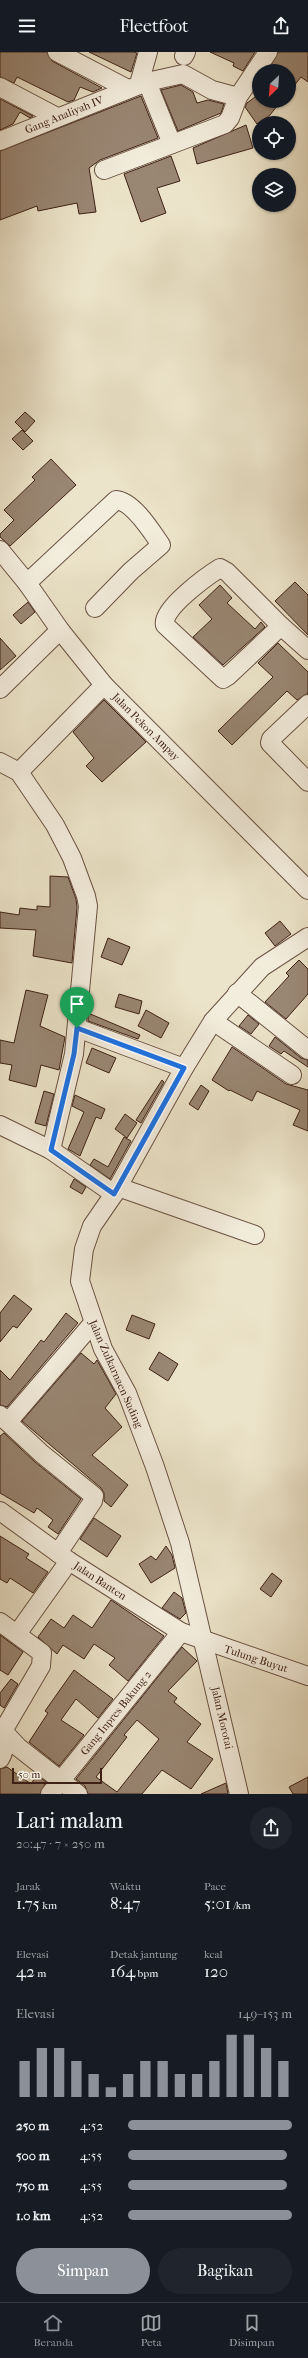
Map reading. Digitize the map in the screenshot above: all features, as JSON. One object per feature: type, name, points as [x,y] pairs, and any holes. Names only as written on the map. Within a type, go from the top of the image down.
[{"type":"street","points":[[58,52],[138,85],[172,144]]},
{"type":"street","points":[[138,85],[148,52]]},
{"type":"street","points":[[104,170],[225,124],[230,118],[238,97],[268,52]]},
{"type":"street","name":"Gang Analiyah IV","points":[[0,140],[138,85],[183,74],[212,90],[238,97]]},
{"type":"street","points":[[0,87],[57,117]]},
{"type":"street","points":[[27,583],[116,500],[120,500],[136,511],[161,545],[131,571],[95,608]]},
{"type":"street","name":"Jalan Pekon Ampay","points":[[0,550],[27,583],[60,630],[104,685],[308,890]]},
{"type":"street","points":[[281,626],[228,676],[222,679],[165,625],[163,620],[165,615],[180,599],[220,568],[227,572],[281,626],[308,650]]},
{"type":"street","points":[[0,689],[60,630]]},
{"type":"street","points":[[19,772],[104,685]]},
{"type":"street","points":[[308,704],[271,739],[270,743],[308,782]]},
{"type":"street","points":[[0,762],[19,772],[55,825],[72,858],[86,896],[88,910],[74,1054],[51,1150]]},
{"type":"street","name":"Jalan Zulkarnaen Suding","points":[[204,1642],[180,1543],[155,1467],[127,1393],[103,1349],[80,1281],[84,1249],[92,1226],[116,1190],[184,1068],[213,1021],[262,967],[308,937]]},
{"type":"street","points":[[237,993],[308,1050]]},
{"type":"street","points":[[213,1021],[292,1074]]},
{"type":"street","points":[[77,1028],[184,1068]]},
{"type":"street","points":[[2,1130],[51,1150],[116,1190],[255,1235]]},
{"type":"street","points":[[18,1634],[64,1557],[93,1501],[94,1496],[42,1454],[4,1418],[93,1323]]},
{"type":"street","name":"Jalan Banten","points":[[0,1511],[64,1557],[181,1632],[204,1642]]},
{"type":"street","points":[[0,1622],[42,1653],[43,1658],[41,1666],[2,1729],[4,1752],[0,1759]]},
{"type":"street","name":"Gang Inpres Bakung 2","points":[[56,1788],[181,1632]]},
{"type":"street","name":"Tulung Buyut","points":[[204,1642],[308,1676]]},
{"type":"street","name":"Jalan Morotai","points":[[204,1642],[239,1794]]},
{"type":"street","points":[[2,1729],[56,1788],[78,1794]]},
{"type":"building","points":[[0,52],[47,52],[52,61],[102,88],[93,92],[80,87],[74,100],[68,102],[17,77],[14,83],[0,77]]},
{"type":"building","points":[[89,52],[134,52],[137,53],[131,72]]},
{"type":"building","points":[[210,52],[255,52],[243,71],[233,66],[234,63]]},
{"type":"building","points":[[278,52],[308,52],[308,82],[301,77],[296,83],[296,64],[272,64]]},
{"type":"building","points":[[181,85],[193,92],[197,103],[208,100],[224,104],[221,113],[178,131],[161,90]]},
{"type":"building","points":[[141,96],[158,138],[100,160],[89,168],[96,212],[79,214],[77,203],[38,211],[37,206],[0,220],[0,151]]},
{"type":"building","points":[[0,99],[33,116],[30,118],[20,112],[13,124],[0,130]]},
{"type":"building","points":[[252,99],[252,108],[276,108],[269,116],[252,117],[245,107]]},
{"type":"building","points":[[246,125],[252,145],[252,148],[197,164],[193,148]]},
{"type":"building","points":[[171,156],[180,181],[157,188],[166,213],[141,222],[124,174]]},
{"type":"building","points":[[25,412],[35,421],[25,432],[15,422]]},
{"type":"building","points":[[22,430],[33,441],[23,450],[12,439]]},
{"type":"building","points":[[51,459],[76,485],[10,546],[0,537],[0,534],[14,520],[4,510],[35,480],[32,477]]},
{"type":"building","points":[[295,582],[308,595],[308,635],[275,601]]},
{"type":"building","points":[[220,585],[232,598],[227,603],[255,629],[261,622],[265,627],[223,665],[193,637],[212,619],[199,605]]},
{"type":"building","points":[[28,602],[35,612],[21,624],[13,615]]},
{"type":"building","points":[[0,638],[16,656],[0,670]]},
{"type":"building","points":[[278,643],[308,672],[308,693],[297,700],[287,691],[232,745],[218,731],[273,677],[258,663]]},
{"type":"building","points":[[104,700],[146,742],[102,782],[86,766],[94,758],[73,732]]},
{"type":"building","points":[[50,876],[68,877],[76,899],[77,907],[72,963],[33,956],[36,930],[0,928],[0,912],[19,915],[20,908],[37,910],[37,906],[50,907]]},
{"type":"building","points":[[280,921],[291,934],[275,946],[265,933]]},
{"type":"building","points":[[108,938],[130,947],[122,965],[101,957]]},
{"type":"building","points":[[299,960],[308,969],[308,994],[286,1019],[265,1002],[289,976],[286,973]]},
{"type":"building","points":[[26,990],[48,995],[40,1026],[65,1037],[59,1070],[41,1065],[36,1087],[9,1080],[12,1065],[0,1063],[0,1040],[14,1043]]},
{"type":"building","points":[[119,994],[142,1001],[139,1014],[115,1007]]},
{"type":"building","points":[[146,1010],[169,1023],[161,1038],[138,1026]]},
{"type":"building","points":[[88,1013],[140,1035],[138,1039],[88,1021]]},
{"type":"building","points":[[248,1015],[259,1024],[251,1034],[239,1026]]},
{"type":"building","points":[[275,1037],[301,1058],[308,1060],[308,1067],[284,1051],[281,1054],[269,1046]]},
{"type":"building","points":[[232,1047],[286,1084],[308,1090],[308,1131],[293,1125],[300,1110],[257,1091],[252,1101],[230,1090],[229,1091],[212,1080]]},
{"type":"building","points":[[92,1048],[116,1058],[109,1073],[86,1063]]},
{"type":"building","points":[[162,1080],[164,1082],[141,1123],[136,1120]]},
{"type":"building","points":[[201,1085],[209,1091],[198,1110],[189,1104]]},
{"type":"building","points":[[44,1091],[54,1094],[46,1126],[35,1123]]},
{"type":"building","points":[[75,1095],[105,1109],[101,1119],[96,1117],[80,1156],[68,1149],[84,1112],[72,1106]]},
{"type":"building","points":[[125,1114],[137,1123],[127,1138],[115,1129]]},
{"type":"building","points":[[124,1137],[131,1141],[110,1179],[90,1165],[94,1159],[108,1167]]},
{"type":"building","points":[[74,1179],[86,1187],[82,1194],[70,1187]]},
{"type":"building","points":[[14,1295],[32,1309],[17,1328],[13,1326],[0,1342],[0,1313]]},
{"type":"building","points":[[66,1313],[78,1323],[7,1407],[0,1405],[0,1370],[10,1380],[41,1340],[44,1342]]},
{"type":"building","points":[[132,1315],[155,1324],[149,1339],[126,1330]]},
{"type":"building","points":[[159,1352],[178,1364],[168,1381],[149,1369]]},
{"type":"building","points":[[81,1353],[94,1364],[97,1360],[116,1394],[105,1408],[122,1427],[92,1455],[128,1485],[111,1507],[104,1501],[104,1493],[101,1488],[22,1421]]},
{"type":"building","points":[[4,1433],[35,1462],[81,1499],[58,1534],[48,1527],[53,1520],[37,1508],[34,1513],[0,1493],[0,1436]]},
{"type":"building","points":[[94,1518],[121,1536],[107,1557],[80,1539]]},
{"type":"building","points":[[0,1536],[29,1554],[26,1558],[48,1572],[33,1593],[10,1578],[7,1583],[0,1579]]},
{"type":"building","points":[[166,1546],[172,1555],[175,1568],[151,1583],[139,1564],[151,1556],[156,1560]]},
{"type":"building","points":[[272,1573],[282,1581],[271,1597],[260,1589]]},
{"type":"building","points":[[174,1592],[182,1598],[186,1613],[180,1619],[162,1608]]},
{"type":"building","points":[[111,1600],[164,1636],[128,1681],[109,1665],[115,1658],[94,1644],[84,1659],[63,1645],[57,1654],[38,1637],[51,1619],[64,1628],[73,1615],[92,1628]]},
{"type":"building","points":[[0,1635],[23,1652],[8,1675],[0,1670]]},
{"type":"building","points":[[182,1647],[197,1661],[168,1691],[177,1698],[174,1702],[201,1724],[187,1742],[213,1759],[191,1789],[162,1770],[142,1794],[88,1794],[85,1786],[76,1779]],"holes":[[[137,1720],[159,1739],[117,1792],[96,1777],[127,1737],[124,1735]]]},
{"type":"building","points":[[74,1670],[113,1699],[98,1718],[76,1699],[61,1720],[84,1735],[59,1766],[29,1742],[48,1713],[45,1711]]},
{"type":"building","points":[[11,1679],[18,1684],[4,1708],[0,1705],[0,1693]]},
{"type":"building","points":[[7,1767],[31,1784],[37,1775],[46,1782],[40,1794],[0,1794],[0,1769]]},
{"type":"building","points":[[308,1777],[308,1794],[293,1794],[289,1787]]},
{"type":"building","points":[[226,1783],[228,1794],[201,1794]]},
{"type":"route","points":[[77,1028],[184,1068],[114,1194],[51,1150],[74,1054],[77,1028]]}]
